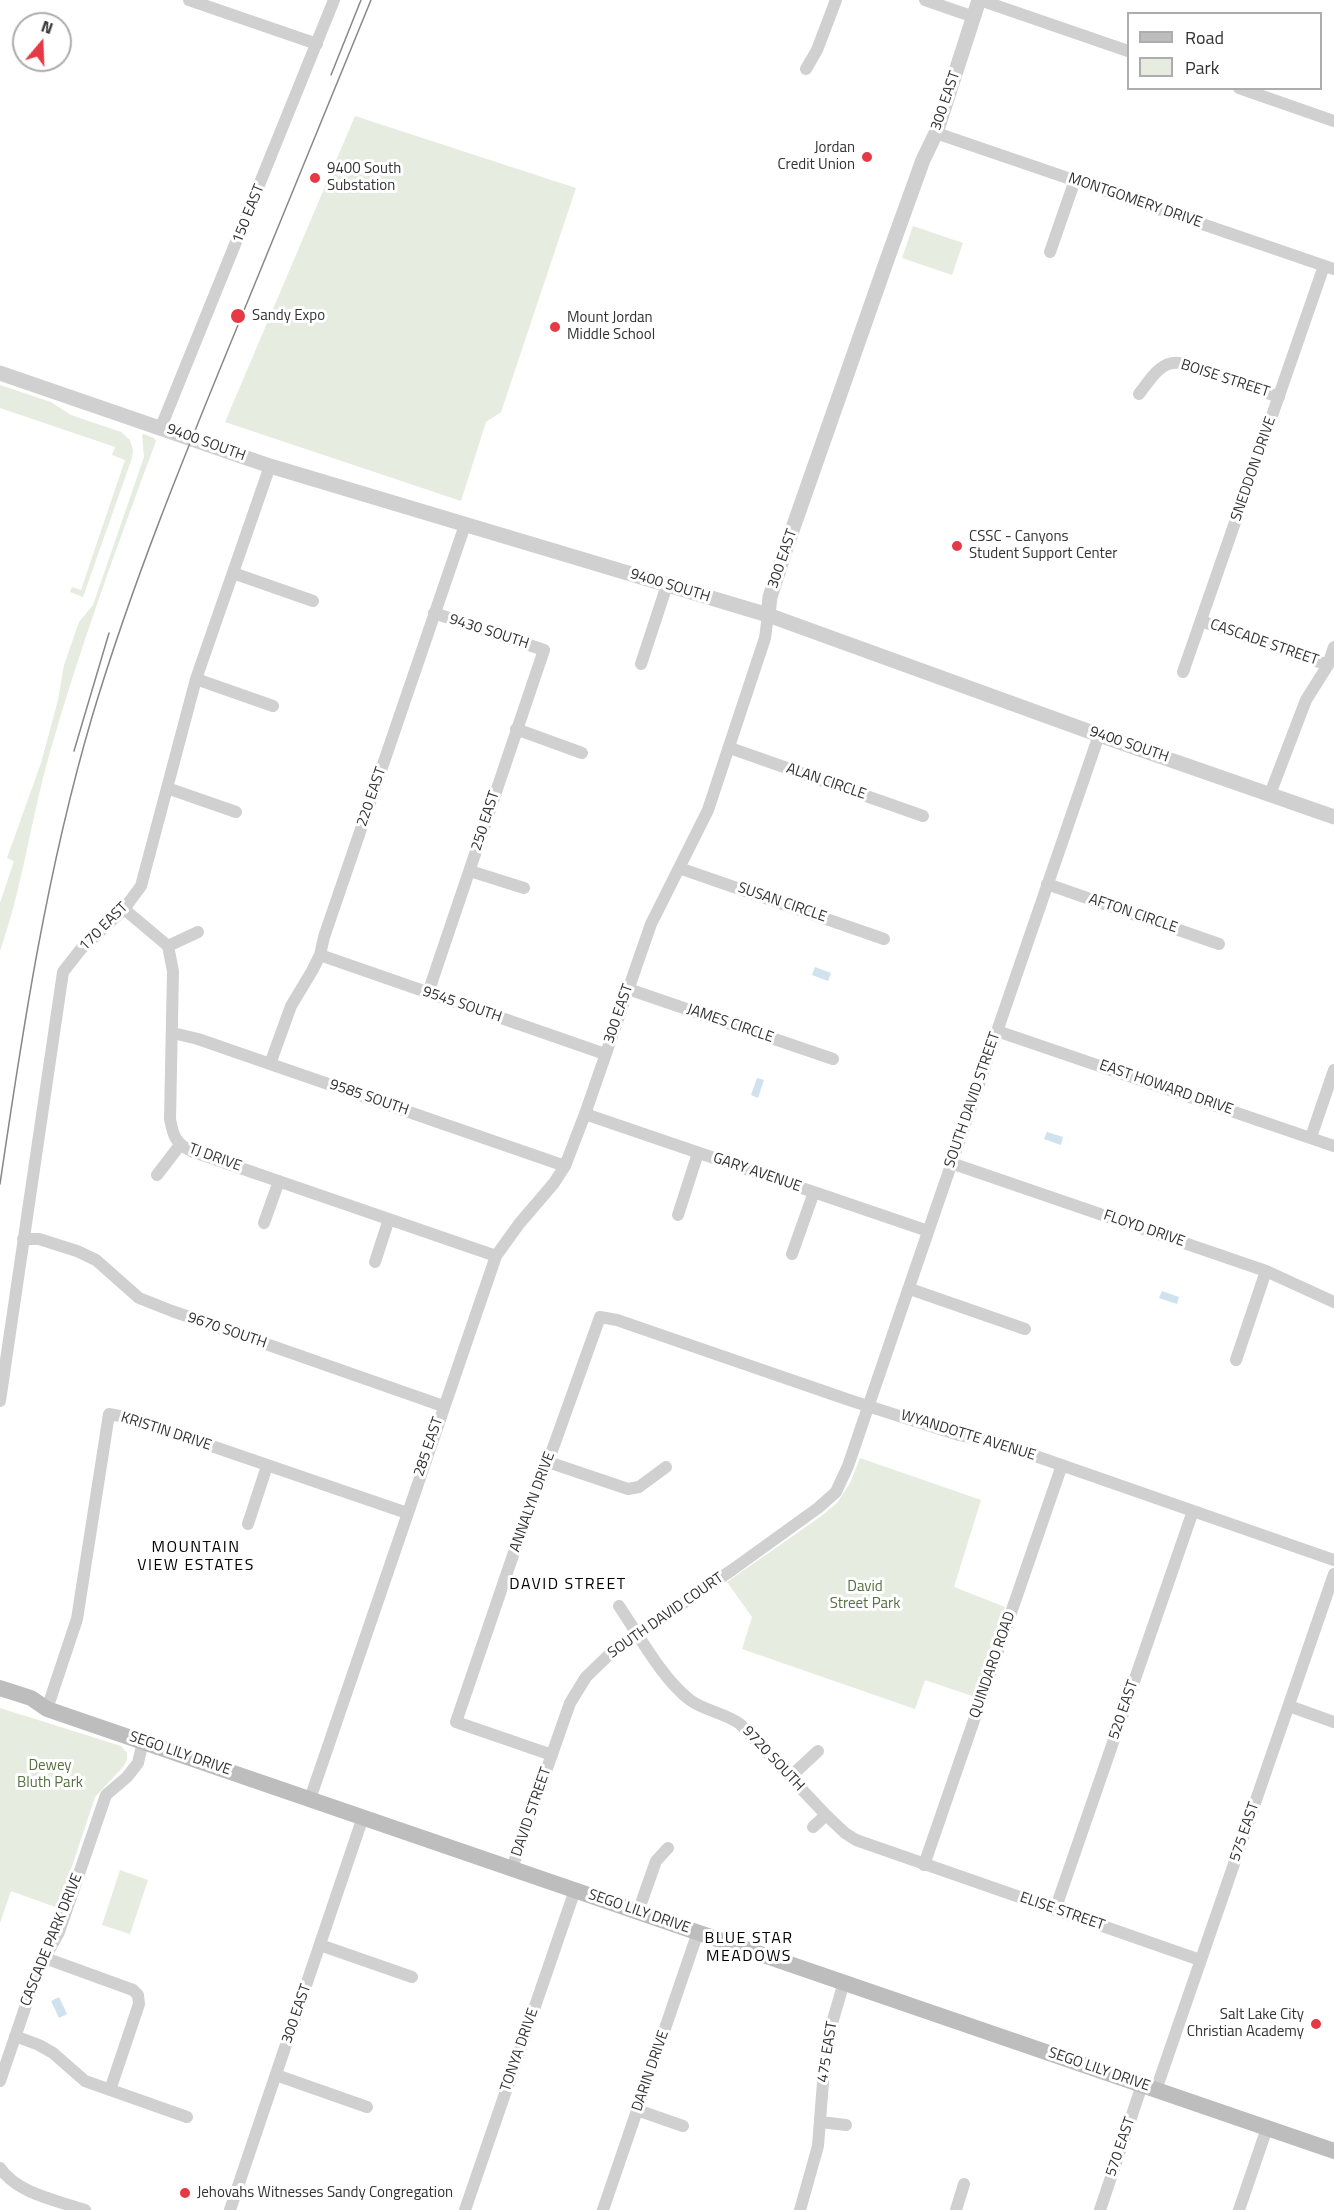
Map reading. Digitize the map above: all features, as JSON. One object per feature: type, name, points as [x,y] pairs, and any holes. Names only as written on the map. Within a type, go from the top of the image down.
[{"type":"main road","name":"SEGO LILY DRIVE","points":[[0,1688],[31,1698],[47,1708],[1334,2151]]},
{"type":"main road","name":"SEGO LILY DRIVE","points":[[0,1699],[28,1708],[47,1708]]},
{"type":"street","points":[[189,0],[317,44]]},
{"type":"street","name":"150 EAST","points":[[161,427],[334,0]]},
{"type":"street","points":[[806,69],[817,50],[836,0]]},
{"type":"street","points":[[925,0],[974,17]]},
{"type":"street","points":[[980,0],[1127,51]]},
{"type":"street","name":"300 EAST","points":[[585,1114],[651,924],[708,810],[765,638],[770,597],[787,545],[923,160],[936,132],[980,0]]},
{"type":"street","points":[[1245,90],[1334,121]]},
{"type":"street","name":"MONTGOMERY DRIVE","points":[[936,132],[1329,267]]},
{"type":"street","points":[[1050,252],[1075,180]]},
{"type":"street","name":"SNEDDON DRIVE","points":[[1183,672],[1279,397],[1329,267]]},
{"type":"street","name":"BOISE STREET","points":[[1139,394],[1163,365],[1171,362],[1279,397]]},
{"type":"street","name":"9400 SOUTH","points":[[0,373],[270,466],[768,615],[1334,817]]},
{"type":"street","name":"170 EAST","points":[[0,1401],[63,972],[81,949],[124,909],[141,886],[196,680],[270,466]]},
{"type":"street","name":"220 EAST","points":[[270,1064],[291,1006],[320,955],[465,525]]},
{"type":"street","points":[[233,573],[313,601]]},
{"type":"street","points":[[642,664],[667,585]]},
{"type":"street","name":"9430 SOUTH","points":[[434,613],[544,650]]},
{"type":"street","name":"CASCADE STREET","points":[[1201,621],[1328,664]]},
{"type":"street","points":[[1270,795],[1306,700],[1328,664],[1334,647]]},
{"type":"street","name":"250 EAST","points":[[428,993],[544,650]]},
{"type":"street","points":[[196,680],[273,706]]},
{"type":"street","points":[[516,729],[582,753]]},
{"type":"street","name":"SOUTH DAVID STREET","points":[[848,1466],[1099,735]]},
{"type":"street","name":"ALAN CIRCLE","points":[[729,748],[922,816]]},
{"type":"street","points":[[167,788],[236,812]]},
{"type":"street","name":"SUSAN CIRCLE","points":[[679,868],[884,939]]},
{"type":"street","points":[[470,871],[524,888]]},
{"type":"street","name":"AFTON CIRCLE","points":[[1047,884],[1219,944]]},
{"type":"street","points":[[124,909],[168,946],[198,932]]},
{"type":"street","name":"TJ DRIVE","points":[[168,946],[173,971],[170,1119],[173,1136],[180,1145],[190,1151],[496,1256]]},
{"type":"street","name":"9545 SOUTH","points":[[320,955],[605,1054]]},
{"type":"street","name":"JAMES CIRCLE","points":[[628,989],[833,1059]]},
{"type":"street","name":"EAST HOWARD DRIVE","points":[[997,1031],[1334,1146]]},
{"type":"street","name":"9585 SOUTH","points":[[173,1033],[198,1039],[565,1166]]},
{"type":"street","points":[[1311,1137],[1334,1070]]},
{"type":"street","name":"GARY AVENUE","points":[[585,1114],[928,1231]]},
{"type":"street","name":"285 EAST","points":[[310,1799],[496,1256],[565,1166],[585,1114]]},
{"type":"street","points":[[157,1175],[180,1145]]},
{"type":"street","points":[[678,1215],[698,1153]]},
{"type":"street","name":"FLOYD DRIVE","points":[[951,1163],[1266,1270],[1334,1302]]},
{"type":"street","points":[[264,1223],[279,1181]]},
{"type":"street","points":[[792,1254],[814,1192]]},
{"type":"street","points":[[375,1262],[389,1219]]},
{"type":"street","name":"9670 SOUTH","points":[[23,1239],[39,1239],[77,1251],[96,1260],[139,1298],[443,1406]]},
{"type":"street","points":[[1236,1360],[1266,1270]]},
{"type":"street","points":[[910,1289],[1025,1329]]},
{"type":"street","name":"WYANDOTTE AVENUE","points":[[600,1317],[617,1320],[959,1435],[1001,1444],[1334,1560]]},
{"type":"street","name":"ANNALYN DRIVE","points":[[552,1755],[456,1722],[537,1485],[548,1462],[600,1317]]},
{"type":"street","name":"KRISTIN DRIVE","points":[[47,1708],[77,1619],[109,1414],[130,1418],[407,1513]]},
{"type":"street","points":[[548,1462],[628,1489],[639,1487],[666,1467]]},
{"type":"street","name":"QUINDARO ROAD","points":[[924,1865],[1062,1465]]},
{"type":"street","points":[[248,1524],[267,1466]]},
{"type":"street","name":"SOUTH DAVID COURT","points":[[552,1755],[570,1703],[582,1684],[614,1650],[818,1508],[836,1492],[848,1466]]},
{"type":"street","name":"520 EAST","points":[[1055,1910],[1193,1511]]},
{"type":"street","name":"575 EAST","points":[[1149,2087],[1200,1960],[1334,1574]]},
{"type":"street","name":"9720 SOUTH","points":[[619,1606],[678,1690],[692,1702],[731,1717],[740,1724],[845,1833],[856,1840],[924,1865]]},
{"type":"street","points":[[1290,1706],[1334,1722]]},
{"type":"street","name":"CASCADE PARK DRIVE","points":[[0,2081],[45,1958],[59,1932],[106,1796],[128,1777],[138,1763],[143,1741]]},
{"type":"street","points":[[789,1777],[818,1751]]},
{"type":"street","name":"DAVID STREET","points":[[512,1869],[552,1755]]},
{"type":"street","points":[[813,1827],[826,1815]]},
{"type":"street","name":"300 EAST","points":[[233,2209],[363,1817]]},
{"type":"street","points":[[638,1912],[656,1861],[668,1848]]},
{"type":"street","name":"ELISE STREET","points":[[924,1865],[1200,1960]]},
{"type":"street","name":"TONYA DRIVE","points":[[465,2210],[575,1890]]},
{"type":"street","name":"DARIN DRIVE","points":[[603,2210],[698,1932]]},
{"type":"street","points":[[320,1945],[412,1977]]},
{"type":"street","points":[[45,1958],[133,1990],[138,1995],[139,2004],[110,2091]]},
{"type":"street","name":"475 EAST","points":[[800,2210],[813,2168],[821,2122],[822,2071],[826,2044],[844,1982]]},
{"type":"street","points":[[15,2036],[46,2048],[85,2081],[187,2117]]},
{"type":"street","points":[[276,2075],[367,2107]]},
{"type":"street","name":"570 EAST","points":[[1100,2210],[1149,2087]]},
{"type":"street","points":[[637,2110],[683,2126]]},
{"type":"street","points":[[821,2122],[846,2125]]},
{"type":"street","points":[[1239,2210],[1267,2128]]},
{"type":"street","points":[[0,2168],[13,2183],[85,2210]]},
{"type":"street","points":[[956,2210],[964,2184]]},
{"type":"green space","points":[[355,116],[576,188],[501,412],[486,422],[461,501],[225,422]]},
{"type":"green space","points":[[913,226],[963,243],[952,275],[902,258]]},
{"type":"green space","points":[[0,385],[51,402],[71,415],[121,432],[130,440],[133,450],[132,458],[83,597],[70,592],[72,587],[81,590],[125,460],[112,455],[115,447],[0,408]]},
{"type":"green space","points":[[142,435],[156,441],[100,595],[62,712],[43,777],[15,902],[0,951],[0,903],[14,861],[7,858],[41,763],[58,700],[64,665],[79,622],[93,605],[144,457]]},
{"type":"green space","name":"David Street Park","points":[[860,1458],[981,1500],[954,1587],[1005,1607],[975,1697],[925,1680],[915,1709],[742,1649],[752,1617],[727,1582],[837,1503],[850,1483]]},
{"type":"green space","name":"Dewey Bluth Park","points":[[0,1708],[121,1746],[127,1753],[127,1760],[95,1797],[58,1908],[11,1891],[0,1923]]},
{"type":"green space","points":[[120,1870],[148,1880],[130,1934],[102,1925]]},
{"type":"water","points":[[815,967],[831,973],[828,981],[812,975]]},
{"type":"water","points":[[757,1078],[764,1080],[758,1098],[751,1095]]},
{"type":"water","points":[[1047,1132],[1063,1137],[1061,1145],[1044,1139]]},
{"type":"water","points":[[1162,1291],[1179,1297],[1177,1304],[1159,1298]]},
{"type":"water","points":[[59,1997],[67,2014],[59,2018],[51,2001]]},
{"type":"tram line","points":[[331,75],[361,0]]},
{"type":"tram line","points":[[0,1184],[27,1008],[49,891],[92,717],[124,617],[179,470],[371,0]]},
{"type":"tram line","points":[[74,751],[109,633]]},
{"type":"place","name":"Jordan Credit Union","points":[[867,157]]},
{"type":"place","name":"9400 South Substation","points":[[315,178]]},
{"type":"place","name":"Sandy Expo","points":[[238,316]]},
{"type":"place","name":"Mount Jordan Middle School","points":[[555,327]]},
{"type":"place","name":"CSSC - Canyons Student Support Center","points":[[957,546]]},
{"type":"place","name":"Salt Lake City Christian Academy","points":[[1316,2024]]},
{"type":"place","name":"Jehovahs Witnesses Sandy Congregation","points":[[185,2193]]},
{"type":"district","name":"MOUNTAIN VIEW ESTATES","points":[[196,1557]]},
{"type":"district","name":"DAVID STREET","points":[[568,1585]]},
{"type":"district","name":"BLUE STAR MEADOWS","points":[[749,1948]]}]
